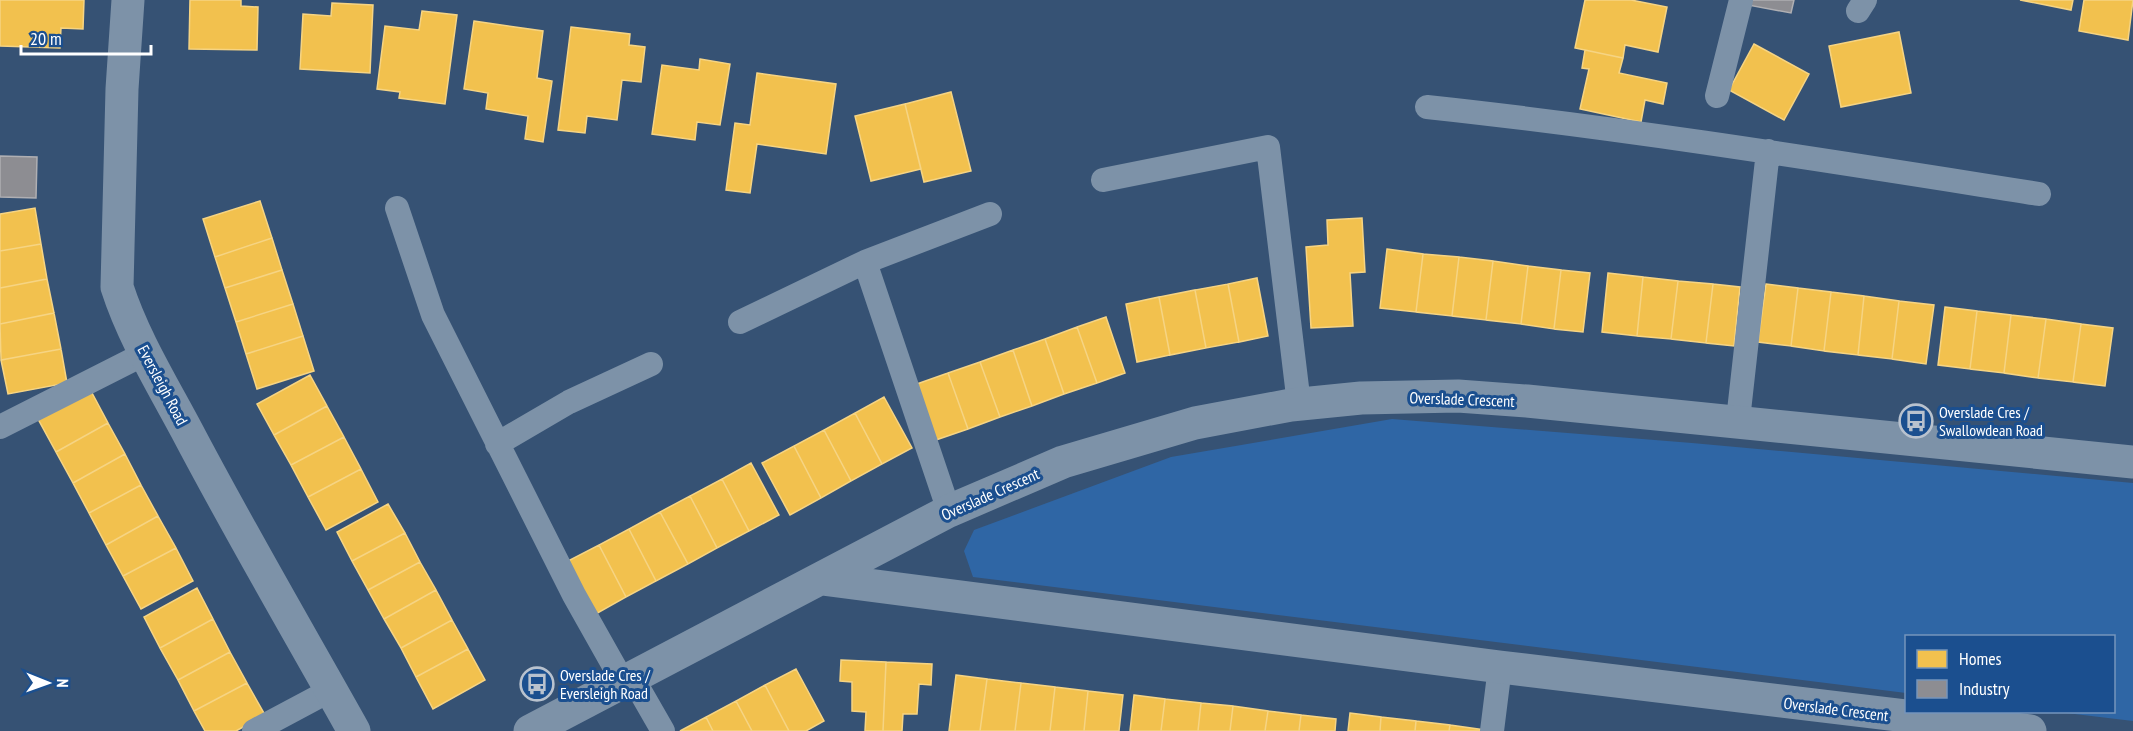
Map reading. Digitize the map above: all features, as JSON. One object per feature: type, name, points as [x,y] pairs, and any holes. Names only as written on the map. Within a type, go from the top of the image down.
[{"type":"street","name":"Eversleigh Road","points":[[128,0],[122,89],[117,287],[125,311],[146,353],[235,522],[354,731]]},
{"type":"street","name":"Overslade Crescent","points":[[530,731],[949,511],[1063,462],[1195,423],[1299,404],[1361,398],[1458,396],[1738,420],[2133,462]]},
{"type":"street","name":"Overslade Crescent","points":[[822,579],[1500,667],[2015,730]]},
{"type":"lane","points":[[1717,96],[1741,0]]},
{"type":"lane","points":[[1427,107],[1530,118],[1768,151],[2039,194]]},
{"type":"lane","points":[[1103,180],[1268,147],[1299,404]]},
{"type":"lane","points":[[1738,420],[1768,151]]},
{"type":"lane","points":[[397,208],[433,315],[497,444],[574,595],[663,731]]},
{"type":"lane","points":[[740,322],[866,262],[990,214]]},
{"type":"lane","points":[[866,262],[949,511]]},
{"type":"lane","points":[[0,427],[146,353]]},
{"type":"lane","points":[[497,444],[569,402],[651,364]]},
{"type":"lane","points":[[1492,731],[1500,667]]},
{"type":"lane","points":[[254,731],[331,690]]},
{"type":"shaded area","points":[[1392,419],[1692,443],[2133,483],[2133,721],[2066,713],[2115,713],[2115,635],[1905,635],[1905,693],[973,577],[964,551],[974,530],[1171,457]]},
{"type":"building: Homes","points":[[0,0],[84,0],[83,29],[61,28],[60,48],[0,46]]},
{"type":"building: Homes","points":[[190,0],[241,0],[241,6],[258,7],[257,50],[189,49]]},
{"type":"building: Homes","points":[[1585,0],[1631,0],[1667,7],[1658,52],[1625,45],[1623,58],[1575,48]]},
{"type":"building: Homes","points":[[2020,0],[2073,0],[2071,10]]},
{"type":"building: Homes","points":[[2084,0],[2133,0],[2128,40],[2079,31]]},
{"type":"building: Homes","points":[[332,3],[373,5],[370,73],[300,69],[303,14],[331,16]]},
{"type":"building: Homes","points":[[422,11],[457,15],[445,104],[399,98],[400,92],[377,89],[385,26],[419,30]]},
{"type":"building: Homes","points":[[474,21],[543,31],[537,78],[552,81],[543,142],[525,139],[528,116],[486,109],[488,93],[464,89]]},
{"type":"building: Homes","points":[[571,27],[630,34],[629,45],[645,47],[641,82],[622,80],[617,120],[587,116],[585,133],[558,130]]},
{"type":"building: Homes","points":[[1899,32],[1911,93],[1841,107],[1829,46]]},
{"type":"building: Homes","points":[[1754,44],[1809,74],[1784,120],[1729,90]]},
{"type":"building: Homes","points":[[1585,50],[1623,58],[1619,73],[1667,83],[1663,104],[1645,100],[1641,122],[1580,109],[1589,69],[1582,68]]},
{"type":"building: Homes","points":[[700,59],[730,64],[720,125],[697,122],[695,140],[652,134],[662,65],[699,70]]},
{"type":"building: Homes","points":[[757,73],[836,84],[826,154],[757,144],[750,193],[726,190],[735,123],[750,125]]},
{"type":"building: Homes","points":[[951,92],[971,171],[924,182],[905,104]]},
{"type":"building: Homes","points":[[905,104],[921,169],[871,181],[855,116]]},
{"type":"building: Homes","points":[[260,201],[272,238],[215,257],[203,219]]},
{"type":"building: Homes","points":[[35,208],[41,244],[0,251],[0,214]]},
{"type":"building: Homes","points":[[1362,218],[1365,272],[1350,273],[1353,326],[1311,328],[1306,247],[1328,245],[1327,220]]},
{"type":"building: Homes","points":[[272,238],[282,270],[225,288],[215,257]]},
{"type":"building: Homes","points":[[41,244],[47,279],[0,288],[0,251]]},
{"type":"building: Homes","points":[[1387,249],[1423,254],[1416,312],[1380,308]]},
{"type":"building: Homes","points":[[1423,254],[1459,257],[1452,316],[1416,312]]},
{"type":"building: Homes","points":[[1459,257],[1493,261],[1486,320],[1452,316]]},
{"type":"building: Homes","points":[[1493,261],[1528,266],[1521,324],[1486,320]]},
{"type":"building: Homes","points":[[1528,266],[1561,270],[1554,329],[1521,324]]},
{"type":"building: Homes","points":[[282,270],[293,304],[236,322],[225,288]]},
{"type":"building: Homes","points":[[1561,270],[1590,273],[1583,332],[1554,329]]},
{"type":"building: Homes","points":[[1608,273],[1643,277],[1637,336],[1602,332]]},
{"type":"building: Homes","points":[[1643,277],[1678,281],[1671,339],[1637,336]]},
{"type":"building: Homes","points":[[1257,278],[1268,336],[1239,342],[1228,284]]},
{"type":"building: Homes","points":[[47,279],[54,313],[0,324],[0,288]]},
{"type":"building: Homes","points":[[1678,281],[1713,284],[1706,343],[1671,339]]},
{"type":"building: Homes","points":[[1228,284],[1239,342],[1206,348],[1195,290]]},
{"type":"building: Homes","points":[[1713,284],[1740,287],[1734,346],[1706,343]]},
{"type":"building: Homes","points":[[1766,284],[1798,288],[1791,346],[1758,342]]},
{"type":"building: Homes","points":[[1798,288],[1831,292],[1824,351],[1791,346]]},
{"type":"building: Homes","points":[[1195,290],[1206,348],[1170,355],[1159,297]]},
{"type":"building: Homes","points":[[1831,292],[1864,296],[1858,355],[1824,351]]},
{"type":"building: Homes","points":[[1864,296],[1899,301],[1892,359],[1858,355]]},
{"type":"building: Homes","points":[[1159,297],[1170,355],[1137,362],[1126,304]]},
{"type":"building: Homes","points":[[1899,301],[1934,305],[1926,364],[1892,359]]},
{"type":"building: Homes","points":[[293,304],[303,336],[246,354],[236,322]]},
{"type":"building: Homes","points":[[1945,307],[1977,311],[1970,369],[1938,365]]},
{"type":"building: Homes","points":[[1977,311],[2011,315],[2004,373],[1970,369]]},
{"type":"building: Homes","points":[[54,313],[61,349],[1,360],[0,324]]},
{"type":"building: Homes","points":[[2011,315],[2046,319],[2038,378],[2004,373]]},
{"type":"building: Homes","points":[[1106,317],[1125,373],[1097,383],[1077,327]]},
{"type":"building: Homes","points":[[2046,319],[2081,324],[2073,382],[2038,378]]},
{"type":"building: Homes","points":[[2081,324],[2113,328],[2105,386],[2073,382]]},
{"type":"building: Homes","points":[[1077,327],[1097,383],[1064,394],[1045,339]]},
{"type":"building: Homes","points":[[303,336],[314,371],[257,389],[246,354]]},
{"type":"building: Homes","points":[[1045,339],[1064,394],[1032,406],[1013,350]]},
{"type":"building: Homes","points":[[61,349],[67,383],[8,394],[1,360]]},
{"type":"building: Homes","points":[[1013,350],[1032,406],[1000,417],[980,362]]},
{"type":"building: Homes","points":[[980,362],[1000,417],[968,429],[948,373]]},
{"type":"building: Homes","points":[[948,373],[968,429],[933,441],[914,385]]},
{"type":"building: Homes","points":[[310,375],[327,406],[274,435],[257,404]]},
{"type":"building: Homes","points":[[91,391],[108,423],[56,452],[38,419]]},
{"type":"building: Homes","points":[[884,397],[912,448],[882,464],[855,413]]},
{"type":"building: Homes","points":[[327,406],[344,437],[291,465],[274,435]]},
{"type":"building: Homes","points":[[855,413],[882,464],[851,481],[824,430]]},
{"type":"building: Homes","points":[[108,423],[125,454],[73,483],[56,452]]},
{"type":"building: Homes","points":[[824,430],[851,481],[821,498],[794,446]]},
{"type":"building: Homes","points":[[344,437],[361,469],[308,497],[291,465]]},
{"type":"building: Homes","points":[[794,446],[821,498],[790,515],[762,463]]},
{"type":"building: Homes","points":[[125,454],[141,485],[89,513],[73,483]]},
{"type":"building: Homes","points":[[751,463],[779,515],[749,531],[722,479]]},
{"type":"building: Homes","points":[[361,469],[378,502],[326,530],[308,497]]},
{"type":"building: Homes","points":[[722,479],[749,531],[717,548],[690,496]]},
{"type":"building: Homes","points":[[141,485],[158,516],[106,545],[89,513]]},
{"type":"building: Homes","points":[[690,496],[717,548],[688,564],[660,512]]},
{"type":"building: Homes","points":[[388,504],[405,533],[352,561],[337,532]]},
{"type":"building: Homes","points":[[660,512],[688,564],[656,581],[629,529]]},
{"type":"building: Homes","points":[[158,516],[176,548],[123,576],[106,545]]},
{"type":"building: Homes","points":[[629,529],[656,581],[626,597],[599,545]]},
{"type":"building: Homes","points":[[405,533],[420,562],[368,590],[352,561]]},
{"type":"building: Homes","points":[[599,545],[626,597],[594,615],[566,562]]},
{"type":"building: Homes","points":[[176,548],[193,581],[141,609],[123,576]]},
{"type":"building: Homes","points":[[420,562],[436,590],[384,619],[368,590]]},
{"type":"building: Homes","points":[[197,588],[213,619],[160,648],[144,617]]},
{"type":"building: Homes","points":[[436,590],[452,620],[401,648],[384,619]]},
{"type":"building: Homes","points":[[213,619],[230,652],[178,680],[160,648]]},
{"type":"building: Homes","points":[[452,620],[468,649],[416,677],[401,648]]},
{"type":"building: Homes","points":[[468,649],[485,680],[433,709],[416,677]]},
{"type":"building: Homes","points":[[230,652],[247,683],[194,711],[178,680]]},
{"type":"building: Homes","points":[[841,660],[886,662],[883,731],[865,731],[866,712],[852,711],[852,682],[840,681]]},
{"type":"building: Homes","points":[[886,662],[932,664],[931,685],[919,684],[917,714],[903,714],[902,731],[883,731]]},
{"type":"building: Homes","points":[[796,669],[824,721],[806,731],[789,731],[765,685]]},
{"type":"building: Homes","points":[[956,675],[987,679],[980,731],[949,731]]},
{"type":"building: Homes","points":[[987,679],[1021,683],[1015,731],[980,731]]},
{"type":"building: Homes","points":[[247,683],[265,715],[236,731],[205,731],[194,711]]},
{"type":"building: Homes","points":[[1021,683],[1055,687],[1050,731],[1015,731]]},
{"type":"building: Homes","points":[[765,685],[789,731],[752,731],[736,701]]},
{"type":"building: Homes","points":[[1055,687],[1088,691],[1084,731],[1050,731]]},
{"type":"building: Homes","points":[[1088,691],[1123,695],[1119,731],[1084,731]]},
{"type":"building: Homes","points":[[1134,695],[1165,699],[1161,731],[1130,731]]},
{"type":"building: Homes","points":[[1165,699],[1201,703],[1198,731],[1161,731]]},
{"type":"building: Homes","points":[[736,701],[752,731],[713,731],[706,717]]},
{"type":"building: Homes","points":[[1201,703],[1233,706],[1230,731],[1198,731]]},
{"type":"building: Homes","points":[[1233,706],[1268,711],[1265,731],[1230,731]]},
{"type":"building: Homes","points":[[1268,711],[1301,715],[1299,731],[1265,731]]},
{"type":"building: Homes","points":[[1350,713],[1381,717],[1380,731],[1348,731]]},
{"type":"building: Homes","points":[[1301,715],[1336,719],[1335,731],[1299,731]]},
{"type":"building: Homes","points":[[706,717],[713,731],[680,731]]},
{"type":"building: Homes","points":[[1381,717],[1416,721],[1415,731],[1380,731]]},
{"type":"building: Homes","points":[[1416,721],[1450,725],[1449,731],[1415,731]]},
{"type":"building: Homes","points":[[1450,725],[1485,730],[1485,731],[1449,731]]},
{"type":"building: Industry","points":[[1749,0],[1794,0],[1791,13],[1748,5]]},
{"type":"building: Industry","points":[[0,156],[37,157],[36,198],[0,197]]},
{"type":"place","name":"Overslade Cres / Swallowdean Road","points":[[1916,421]]},
{"type":"place","name":"Overslade Cres / Eversleigh Road","points":[[537,684]]}]
